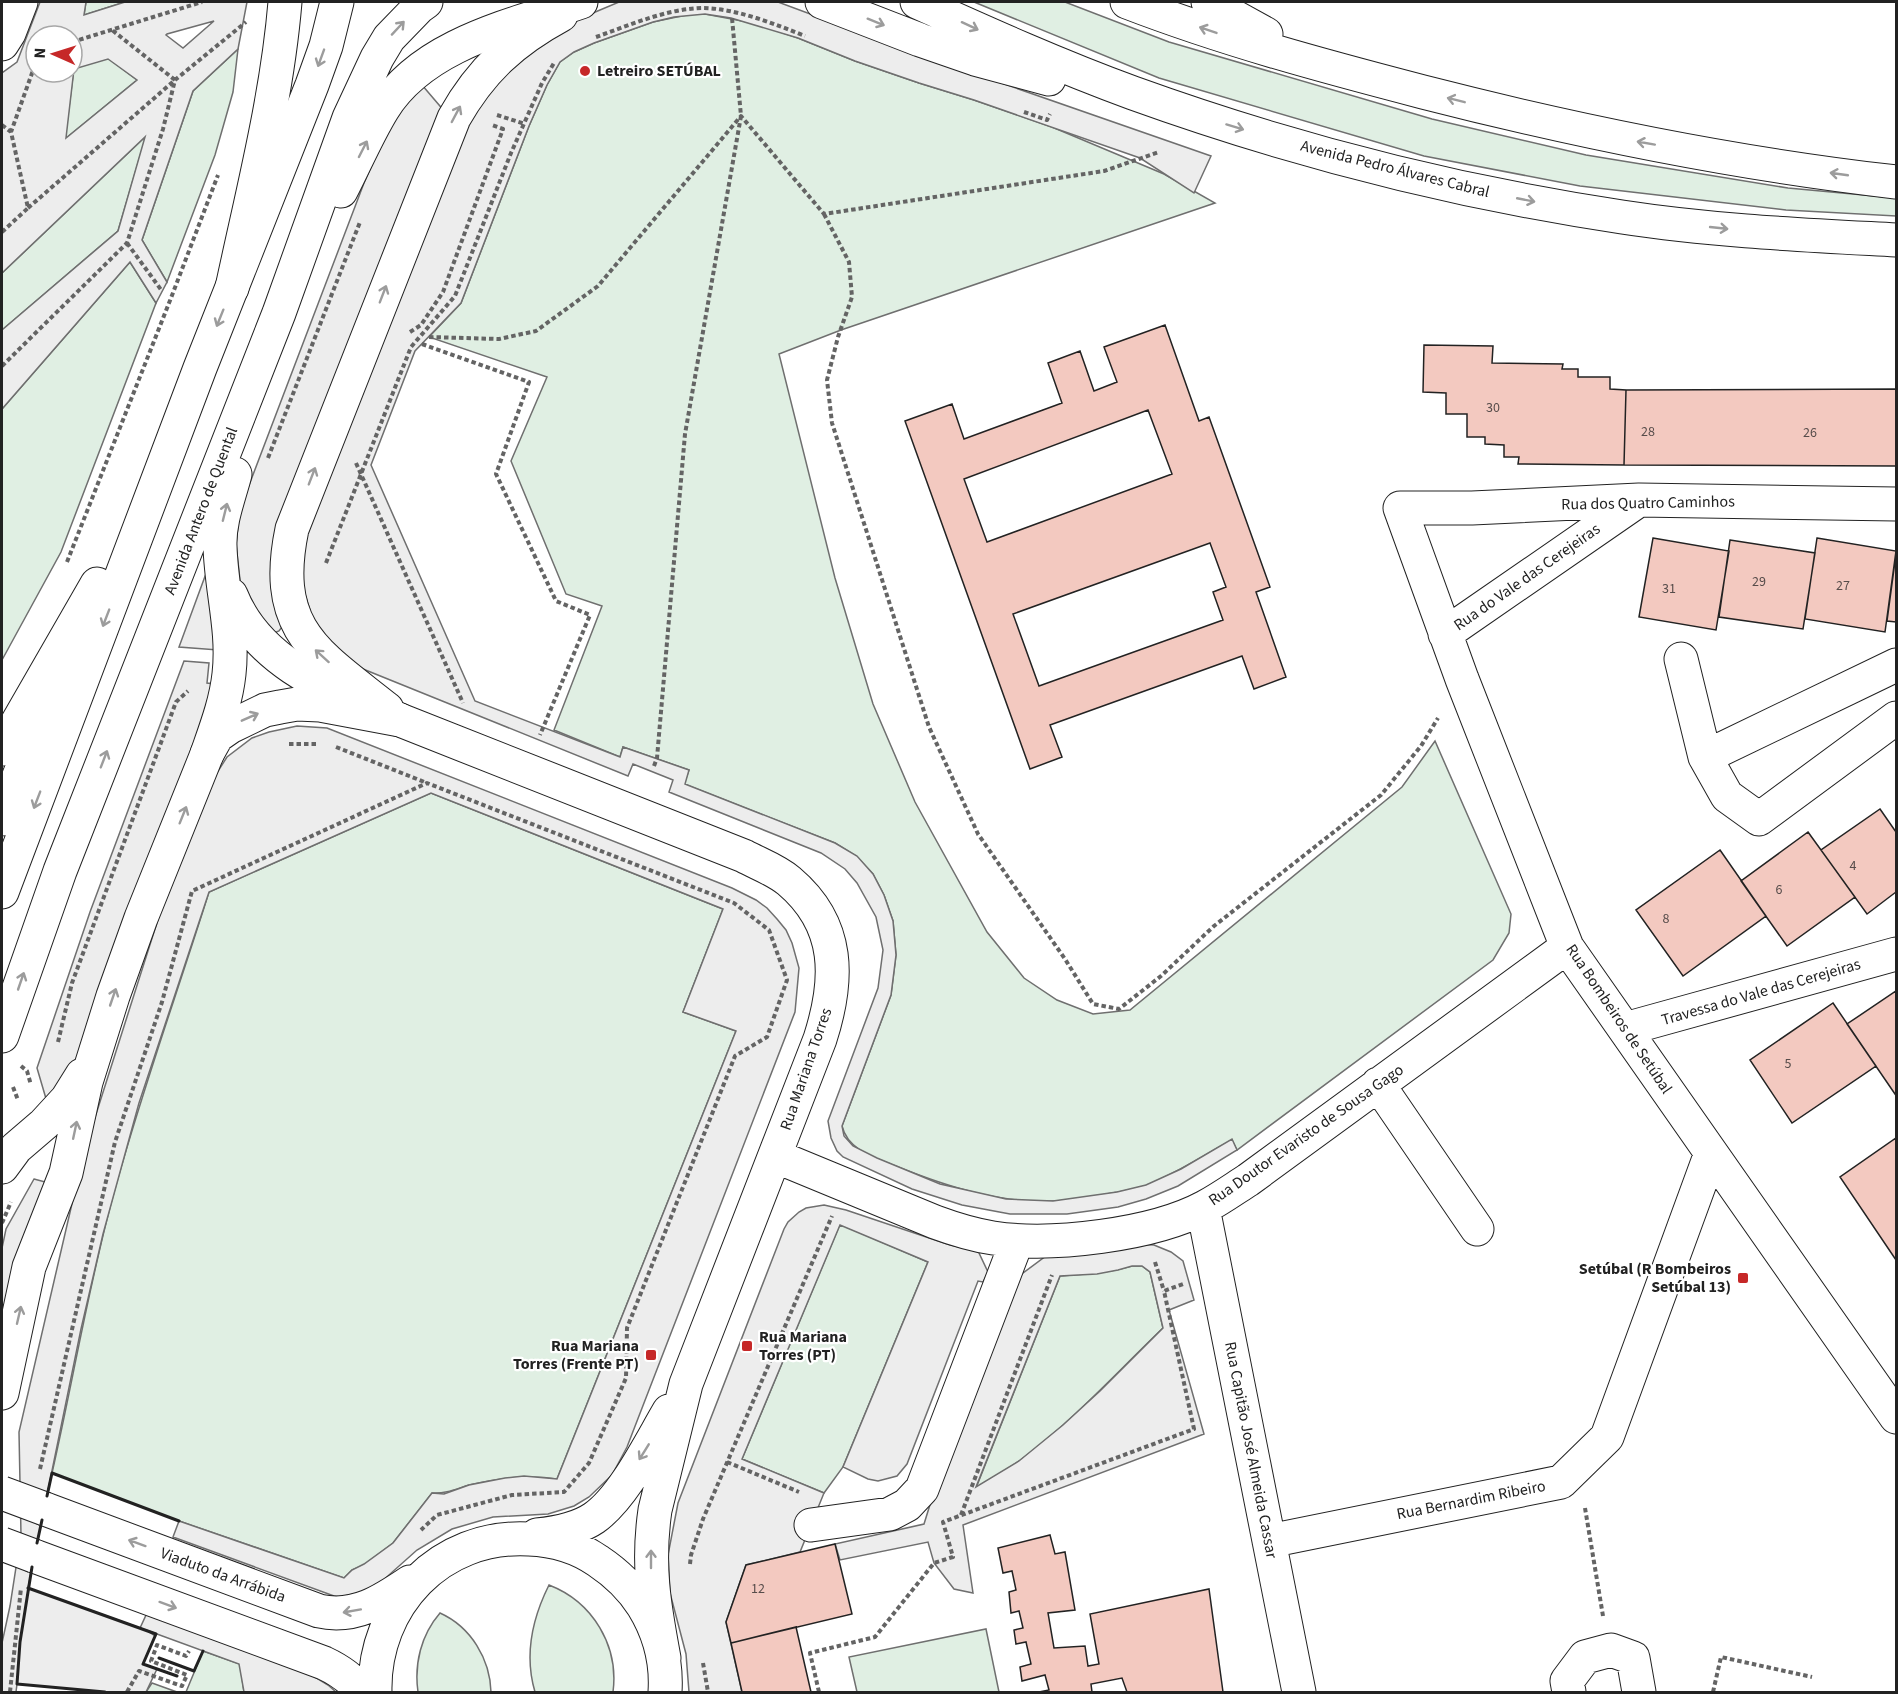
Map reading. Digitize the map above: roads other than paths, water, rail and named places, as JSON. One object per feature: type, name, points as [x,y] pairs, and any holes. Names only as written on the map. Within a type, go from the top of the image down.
[{"type":"main road","points":[[2,44],[9,33],[21,2]]},
{"type":"main road","points":[[232,288],[272,98],[285,2]]},
{"type":"main road","points":[[2,892],[200,368],[326,46],[337,2]]},
{"type":"main road","name":"Avenida Antero de Quental","points":[[13,1046],[60,871],[279,313],[349,117],[389,38],[419,6],[426,2]]},
{"type":"main road","points":[[2,1393],[29,1267],[66,1173],[86,1082],[113,996],[141,918],[207,754],[226,697],[230,630],[220,544],[222,524],[279,313],[383,109],[397,91],[441,55],[459,46],[486,34],[581,2]]},
{"type":"main road","points":[[400,720],[325,659],[303,635],[295,617],[287,586],[286,569],[292,529],[463,100],[482,75],[504,53],[551,20],[588,2]]},
{"type":"main road","points":[[822,2],[975,59],[1043,78],[1180,109]]},
{"type":"main road","name":"Avenida Pedro Álvares Cabral","points":[[917,2],[1048,60],[1180,109],[1228,126],[1383,169],[1536,202],[1622,217],[1751,231],[1896,240]]},
{"type":"main road","points":[[1127,2],[1216,33],[1364,76],[1518,115],[1722,157],[1896,182]]},
{"type":"main road","points":[[1208,2],[1281,43],[1364,76]]},
{"type":"main road","points":[[2,819],[97,584],[200,368]]},
{"type":"main road","name":"Rua dos Quatro Caminhos","points":[[1400,508],[1472,508],[1639,500],[1896,504]]},
{"type":"main road","name":"Rua do Vale das Cerejeiras","points":[[1445,634],[1639,500]]},
{"type":"main road","name":"Rua Bombeiros de Setúbal","points":[[1400,508],[1462,679],[1567,947],[1896,1417]]},
{"type":"main road","points":[[222,570],[235,604],[248,626],[276,656],[301,675],[400,720]]},
{"type":"main road","points":[[2,749],[97,584]]},
{"type":"main road","points":[[1681,659],[1705,756],[1728,796],[1759,819],[1896,718]]},
{"type":"main road","points":[[1705,756],[1896,665]]},
{"type":"main road","points":[[207,754],[217,736],[230,727],[265,710],[297,704],[320,705],[400,720]]},
{"type":"main road","name":"Rua Mariana Torres","points":[[400,720],[744,856],[769,868],[788,881],[805,898],[826,935],[832,957],[832,988],[827,1017],[686,1384],[655,1510],[651,1554],[653,1600],[665,1682]]},
{"type":"main road","name":"Rua Doutor Evaristo de Sousa Gago","points":[[775,1156],[935,1222],[974,1234],[1017,1241],[1094,1238],[1121,1233],[1180,1217],[1203,1208],[1248,1180],[1567,947]]},
{"type":"main road","name":"Travessa do Vale das Cerejeiras","points":[[1624,1029],[1896,954]]},
{"type":"main road","points":[[2,1167],[16,1148],[44,1124],[67,1099],[95,1053]]},
{"type":"main road","points":[[1378,1084],[1478,1229]]},
{"type":"main road","name":"Rua Bernardim Ribeiro","points":[[1269,1541],[1561,1482],[1607,1437],[1711,1153]]},
{"type":"main road","name":"Rua Capitão José Almeida Cassar","points":[[1203,1208],[1299,1692]]},
{"type":"main road","points":[[811,1525],[890,1515],[907,1505],[922,1489],[1017,1241]]},
{"type":"main road","name":"Rua Mariana Torres","points":[[510,1538],[566,1530],[582,1524],[603,1510],[619,1492],[686,1384]]},
{"type":"main road","name":"Viaduto da Arrábida","points":[[2,1493],[42,1494],[319,1611],[329,1613],[348,1612],[369,1607],[439,1563]]},
{"type":"main road","points":[[375,1692],[378,1653],[390,1620],[413,1585],[439,1563],[462,1550],[484,1542],[510,1538],[536,1539],[571,1547],[594,1558],[616,1574],[639,1599],[657,1634],[665,1682]]},
{"type":"main road","points":[[2,1544],[28,1567],[324,1663],[345,1675],[362,1692]]},
{"type":"main road","points":[[1569,1692],[1567,1681],[1586,1657],[1611,1650],[1633,1658],[1640,1692]]},
{"type":"place","name":"Letreiro SETÚBAL","points":[[585,71]]},
{"type":"place","name":"Setúbal (R Bombeiros Setúbal 13)","points":[[1743,1278]]},
{"type":"place","name":"Rua Mariana Torres (PT)","points":[[747,1346]]},
{"type":"place","name":"Rua Mariana Torres (Frente PT)","points":[[651,1355]]}]
